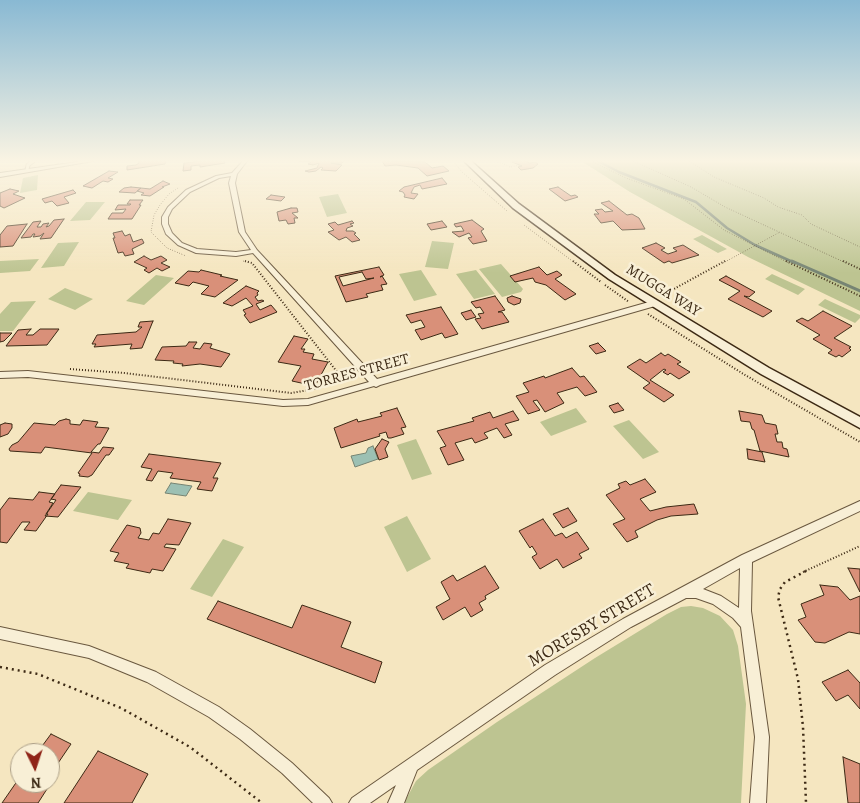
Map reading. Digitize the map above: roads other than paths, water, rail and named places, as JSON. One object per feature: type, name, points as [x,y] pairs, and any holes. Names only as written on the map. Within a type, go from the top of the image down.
[{"type":"main road","name":"MUGGA WAY","points":[[508,198],[612,277],[651,303],[765,371],[860,423]]},
{"type":"street","points":[[180,198],[170,208],[165,217],[168,234],[180,244],[196,250],[229,254],[255,251]]},
{"type":"street","points":[[234,198],[242,232],[255,251],[376,384]]},
{"type":"street","name":"TORRES STREET","points":[[0,375],[28,374],[283,403],[308,402],[376,384],[651,303]]},
{"type":"street","name":"MORESBY STREET","points":[[357,803],[550,670],[627,623],[746,559],[860,506]]},
{"type":"street","points":[[746,559],[744,581],[746,623],[762,736],[762,769],[758,803]]},
{"type":"street","points":[[686,592],[696,592],[717,600],[746,623]]},
{"type":"street","points":[[0,632],[88,652],[151,677],[214,712],[245,734],[287,768],[324,803]]},
{"type":"street","points":[[396,803],[404,780],[413,763]]},
{"type":"water","points":[[373,446],[378,459],[355,467],[351,456],[366,453],[368,448]]},
{"type":"water","points":[[171,483],[192,486],[186,496],[165,493]]},
{"type":"waterway","points":[[687,198],[696,202],[727,228],[755,245],[795,263]]},
{"type":"waterway","points":[[792,261],[860,291]]}]
